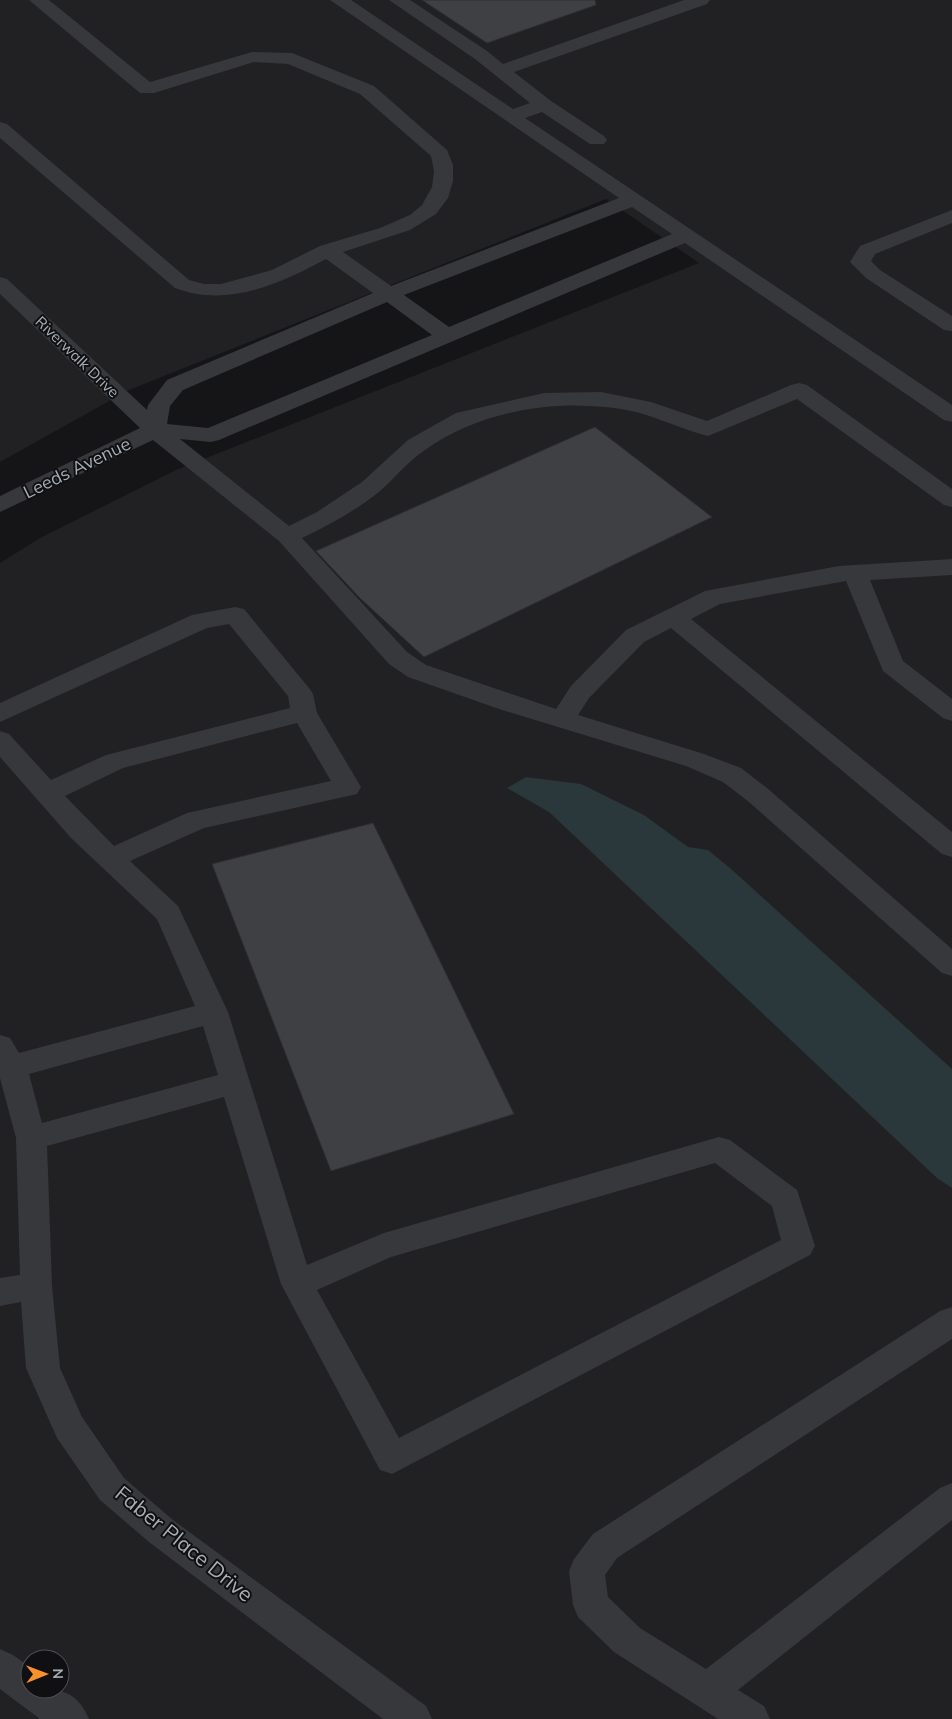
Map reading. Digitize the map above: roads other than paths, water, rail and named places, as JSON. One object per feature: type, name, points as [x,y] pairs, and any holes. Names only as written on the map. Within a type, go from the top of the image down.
[{"type":"street","points":[[0,128],[182,284],[199,291],[226,290],[286,272],[327,250],[396,230],[424,213],[437,199],[443,184],[445,169],[440,154],[367,90],[292,59],[267,56],[252,57],[147,89],[38,0]]},
{"type":"street","points":[[339,0],[952,415]]},
{"type":"street","points":[[398,0],[481,55],[544,105],[597,140],[565,152]]},
{"type":"street","points":[[500,71],[701,0]]},
{"type":"street","points":[[511,116],[544,105]]},
{"type":"street","points":[[635,199],[388,294],[175,385],[158,405],[155,430],[211,435],[685,236]]},
{"type":"street","points":[[952,216],[867,250],[860,262],[873,274],[952,325]]},
{"type":"street","points":[[327,250],[446,335]]},
{"type":"street","name":"Riverwalk Drive","points":[[0,283],[155,430],[287,536],[398,658],[417,672],[562,720],[695,760],[732,774],[952,965]]},
{"type":"street","points":[[287,536],[325,517],[348,502],[370,487],[416,445],[464,418],[544,400],[601,399],[643,407],[708,429],[799,390],[952,500]]},
{"type":"street","name":"Leeds Avenue","points":[[0,505],[155,430]]},
{"type":"street","points":[[562,720],[580,692],[635,636],[714,597],[839,574],[952,567]]},
{"type":"street","points":[[855,573],[892,665],[952,712]]},
{"type":"street","points":[[0,713],[201,621],[235,615],[300,694],[304,712],[348,787],[196,820],[110,859]]},
{"type":"street","points":[[673,617],[952,847]]},
{"type":"street","points":[[47,793],[115,761],[304,712]]},
{"type":"street","points":[[0,740],[81,831],[168,913],[213,1012],[297,1284],[392,1459],[799,1246],[786,1200],[719,1149],[384,1246],[297,1284]]},
{"type":"street","points":[[6,1056],[213,1012]]},
{"type":"street","name":"Faber Place Drive","points":[[6,1056],[31,1138],[36,1286],[43,1368],[69,1427],[112,1489],[160,1531],[414,1719]]},
{"type":"street","points":[[31,1138],[236,1082]]},
{"type":"street","points":[[0,1292],[36,1286]]},
{"type":"street","points":[[750,1719],[627,1640],[591,1605],[587,1571],[605,1546],[952,1321]]},
{"type":"street","points":[[708,1691],[952,1499]]},
{"type":"street","points":[[0,1667],[70,1719]]}]
